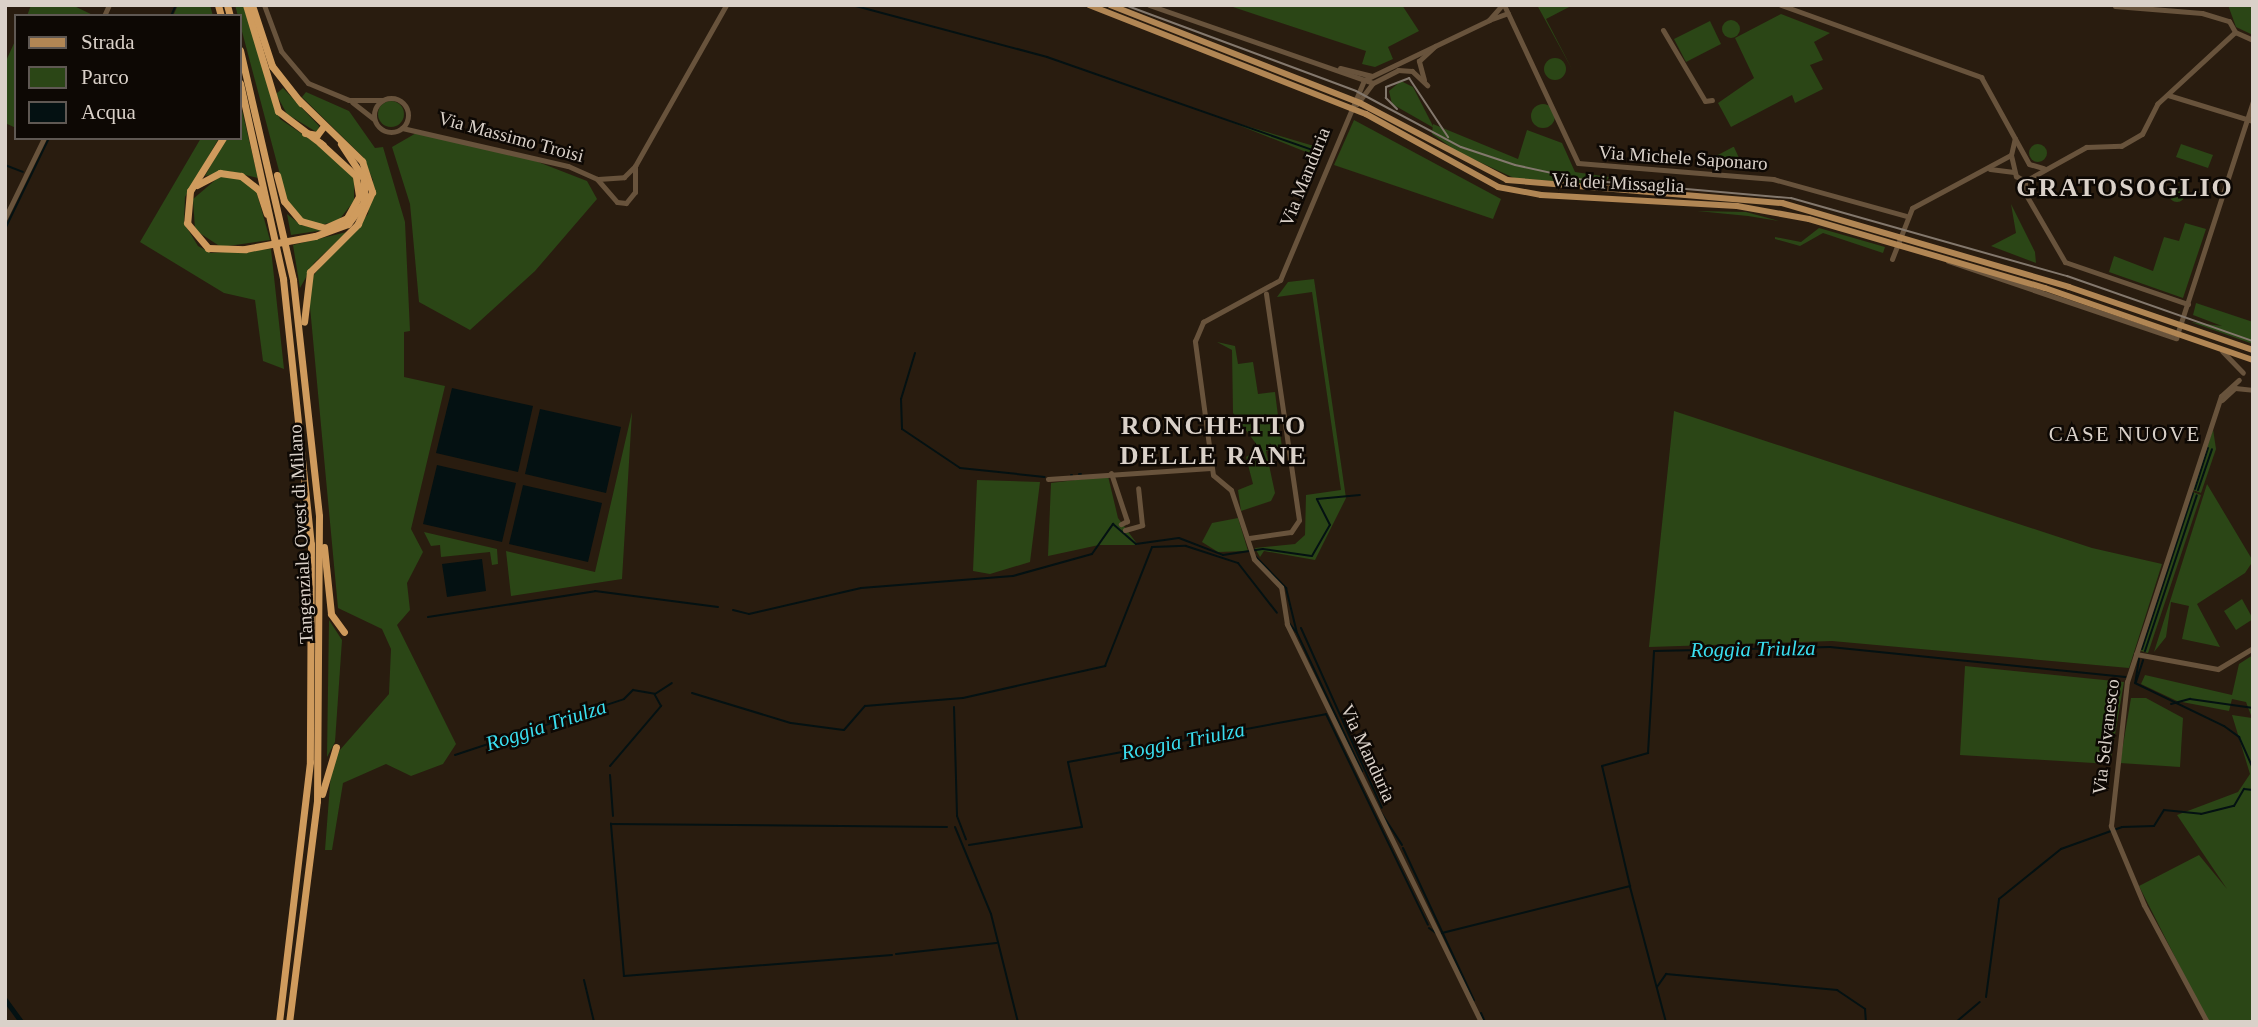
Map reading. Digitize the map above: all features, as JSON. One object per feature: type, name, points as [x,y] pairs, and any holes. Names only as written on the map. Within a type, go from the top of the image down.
[{"type":"highway","points":[[246,5],[270,92],[295,129],[359,167]]},
{"type":"highway","points":[[222,140],[187,200],[187,223],[198,242],[219,251],[315,236],[342,228],[361,210],[366,192],[359,167],[284,84],[252,5]]},
{"type":"highway","name":"Tangenziale Ovest di Milano","points":[[242,57],[264,134],[303,344],[319,516],[322,682],[313,850],[289,1022]]},
{"type":"highway","points":[[270,92],[284,84]]},
{"type":"highway","name":"Tangenziale Ovest di Milano","points":[[242,92],[278,247],[305,445],[314,630],[305,834],[279,1022]]},
{"type":"highway","points":[[299,100],[362,160],[372,192],[358,224],[310,272],[303,344]]},
{"type":"highway","points":[[295,129],[317,135],[323,127]]},
{"type":"highway","points":[[264,134],[287,208],[309,225],[325,228],[347,218],[359,191],[350,167],[320,143]]},
{"type":"highway","points":[[187,200],[204,178],[240,176],[261,195],[278,247]]},
{"type":"highway","points":[[319,516],[331,614],[344,632]]},
{"type":"highway","points":[[313,850],[325,771],[336,747]]},
{"type":"main road","name":"Via dei Missaglia","points":[[1089,5],[1350,108],[1468,175],[1511,190],[1737,206],[1901,242],[1946,260],[2253,360]]},
{"type":"main road","name":"Via dei Missaglia","points":[[1110,5],[1352,99],[1507,180],[1758,199],[2127,307],[2253,350]]},
{"type":"street","points":[[264,5],[277,43],[304,78],[349,100],[388,132],[402,128],[408,117]]},
{"type":"street","points":[[635,166],[634,196],[626,202],[612,200],[608,191],[612,180],[624,177],[635,166],[726,5]]},
{"type":"street","points":[[1149,5],[1331,66],[1373,83]]},
{"type":"street","points":[[1501,16],[1503,5]]},
{"type":"street","name":"Via Michele Saponaro","points":[[1503,5],[1581,165],[1773,179],[1906,216]]},
{"type":"street","points":[[1781,5],[1975,74],[2029,164],[2025,193],[2065,262],[2191,301]]},
{"type":"street","points":[[2115,6],[2143,13],[2196,12],[2229,21],[2235,32],[2253,40]]},
{"type":"street","points":[[1350,108],[1360,103],[1373,83],[1417,62],[1435,46],[1508,13]]},
{"type":"street","points":[[1501,16],[1514,24]]},
{"type":"street","points":[[1664,30],[1705,102],[1712,100]]},
{"type":"street","points":[[2028,179],[2043,168],[2085,148],[2114,149],[2140,135],[2168,95],[2235,32]]},
{"type":"street","points":[[1350,108],[1352,99],[1364,80],[1417,62]]},
{"type":"street","points":[[1408,67],[1427,85],[1417,62]]},
{"type":"street","points":[[1331,66],[1371,76]]},
{"type":"street","points":[[1371,76],[1373,83]]},
{"type":"street","points":[[2168,95],[2250,120]]},
{"type":"street","points":[[349,100],[400,100],[416,127]]},
{"type":"street","points":[[375,120],[382,100]]},
{"type":"street","points":[[2179,334],[2250,120],[2253,101]]},
{"type":"street","name":"Via Manduria","points":[[1350,108],[1283,274],[1266,293],[1203,322],[1195,341],[1211,468],[1231,490],[1249,538],[1251,551],[1281,587],[1287,624],[1481,1022]]},
{"type":"street","name":"Via Massimo Troisi","points":[[402,128],[416,127],[547,159],[597,179],[612,180]]},
{"type":"street","points":[[2014,172],[2011,155],[2015,138]]},
{"type":"street","points":[[5,218],[43,140]]},
{"type":"street","points":[[1892,259],[1901,242],[1906,216],[2011,155],[2025,157]]},
{"type":"street","points":[[2029,164],[2043,168]]},
{"type":"street","points":[[1990,169],[2014,172],[2028,179]]},
{"type":"street","points":[[624,177],[633,182]]},
{"type":"street","name":"Via Massimo Troisi","points":[[597,179],[608,191]]},
{"type":"street","points":[[1249,538],[1291,532],[1300,520],[1266,293]]},
{"type":"street","points":[[2114,315],[2127,307]]},
{"type":"street","points":[[2217,347],[2243,373],[2253,372]]},
{"type":"street","name":"Via Selvanesco","points":[[2207,1022],[2112,833],[2124,699],[2137,652],[2224,388],[2239,380],[2243,373]]},
{"type":"street","points":[[2239,380],[2242,388]]},
{"type":"street","points":[[2219,405],[2230,390],[2242,388],[2252,391]]},
{"type":"street","points":[[1048,479],[1211,468]]},
{"type":"street","points":[[1111,473],[1127,521],[1121,524]]},
{"type":"street","points":[[1125,530],[1142,525],[1138,488]]},
{"type":"street","points":[[1124,510],[1141,508]]},
{"type":"street","points":[[2137,652],[2218,670],[2253,649]]},
{"type":"green space","points":[[31,5],[72,5],[91,14],[28,14]]},
{"type":"green space","points":[[178,5],[210,5],[212,14],[174,14]]},
{"type":"green space","points":[[235,5],[243,5],[280,119],[336,157],[354,179],[354,201],[338,221],[320,225],[300,218],[287,201],[242,31],[242,14],[237,14]]},
{"type":"green space","points":[[1227,5],[1402,5],[1419,31],[1388,47],[1393,59],[1375,67],[1362,64],[1366,51]]},
{"type":"green space","points":[[1537,5],[1573,5],[1546,19],[1573,71]]},
{"type":"green space","points":[[2228,5],[2253,5],[2253,35],[2236,27]]},
{"type":"green space","points":[[1781,14],[1830,33],[1814,42],[1823,60],[1810,65],[1823,89],[1795,103],[1792,95],[1731,127],[1718,103],[1754,78],[1735,38]]},
{"type":"green space","points":[[1731,20],[1737,23],[1740,29],[1737,35],[1731,38],[1725,35],[1722,29],[1725,23]]},
{"type":"green space","points":[[1710,21],[1721,44],[1686,62],[1674,39]]},
{"type":"green space","points":[[14,43],[14,127],[5,123],[5,63]]},
{"type":"green space","points":[[1555,58],[1563,61],[1566,69],[1563,77],[1555,80],[1547,77],[1544,69],[1547,61]]},
{"type":"green space","points":[[1401,81],[1413,87],[1434,128],[1392,104],[1389,91]]},
{"type":"green space","points":[[283,88],[319,126],[318,133],[287,114],[276,94]]},
{"type":"green space","points":[[306,92],[349,111],[375,148],[383,147],[405,222],[410,331],[404,332],[404,377],[445,386],[411,529],[423,552],[407,583],[410,610],[397,625],[456,744],[443,764],[411,776],[386,764],[343,783],[332,850],[325,850],[332,759],[389,694],[391,649],[382,629],[338,608],[310,307],[310,279],[368,214],[373,180],[363,157],[302,97]]},
{"type":"green space","points":[[391,101],[400,105],[404,114],[400,123],[391,127],[382,123],[378,114],[382,105]]},
{"type":"green space","points":[[1543,104],[1552,107],[1555,116],[1552,125],[1543,128],[1534,125],[1531,116],[1534,107]]},
{"type":"green space","points":[[242,110],[258,178],[228,171],[205,176],[225,140],[242,140]]},
{"type":"green space","points":[[1226,120],[1324,149],[1321,158]]},
{"type":"green space","points":[[1354,120],[1501,199],[1493,219],[1334,165]]},
{"type":"green space","points":[[1433,124],[1518,159],[1527,130],[1562,143],[1575,172],[1609,177],[1604,185],[1514,178],[1458,152],[1432,134]]},
{"type":"green space","points":[[418,132],[533,160],[587,181],[597,199],[535,271],[470,330],[419,302],[410,204],[392,147]]},
{"type":"green space","points":[[200,140],[218,140],[185,197],[184,223],[198,246],[211,253],[271,249],[284,369],[263,361],[255,300],[224,293],[140,242]]},
{"type":"green space","points":[[2038,144],[2044,147],[2047,153],[2044,159],[2038,162],[2032,159],[2029,153],[2032,147]]},
{"type":"green space","points":[[2181,144],[2213,155],[2208,168],[2176,157]]},
{"type":"green space","points":[[1733,147],[1744,169],[1699,165]]},
{"type":"green space","points":[[220,176],[243,179],[256,190],[270,240],[221,247],[195,230],[193,199]]},
{"type":"green space","points":[[2177,186],[2183,188],[2183,200],[2177,202],[2171,200],[2169,194],[2171,188]]},
{"type":"green space","points":[[2011,204],[2035,252],[2036,263],[1991,246],[2016,233]]},
{"type":"green space","points":[[1697,211],[1746,212],[1779,221],[1748,216]]},
{"type":"green space","points":[[287,214],[301,225],[324,230],[291,235]]},
{"type":"green space","points":[[2185,223],[2206,229],[2183,298],[2109,272],[2114,256],[2153,271],[2164,237],[2179,241]]},
{"type":"green space","points":[[1819,228],[1885,247],[1883,253],[1823,233],[1800,246],[1775,239],[1801,242]]},
{"type":"green space","points":[[347,232],[314,263],[300,288],[293,245]]},
{"type":"green space","points":[[1314,279],[1346,498],[1315,560],[1264,551],[1260,557],[1255,548],[1295,544],[1305,535],[1306,495],[1341,490],[1312,292],[1277,297],[1288,282]]},
{"type":"green space","points":[[2196,303],[2253,322],[2253,344],[2191,322],[2222,326],[2193,315]]},
{"type":"green space","points":[[1217,342],[1235,346],[1238,364],[1253,362],[1258,394],[1275,392],[1282,448],[1266,451],[1275,493],[1271,501],[1241,511],[1238,490],[1253,484],[1246,457],[1260,449],[1233,413],[1232,350]]},
{"type":"green space","points":[[1674,411],[2092,548],[2162,564],[2129,668],[1832,641],[1649,647]]},
{"type":"green space","points":[[632,412],[622,579],[511,596],[506,551],[595,572]]},
{"type":"green space","points":[[2213,429],[2216,449],[2201,493],[2193,490]]},
{"type":"green space","points":[[1108,476],[1118,518],[1138,545],[1099,545],[1048,556],[1051,483]]},
{"type":"green space","points":[[977,480],[1040,482],[1030,562],[990,574],[973,571]]},
{"type":"green space","points":[[2207,484],[2253,561],[2245,573],[2197,604],[2220,647],[2182,639],[2189,606],[2171,602],[2166,637],[2154,652]]},
{"type":"green space","points":[[2193,492],[2201,495],[2148,653],[2141,651]]},
{"type":"green space","points":[[1238,518],[1248,551],[1218,552],[1202,542],[1212,523]]},
{"type":"green space","points":[[424,532],[497,549],[498,564],[492,565],[490,552],[441,557],[440,545],[431,546]]},
{"type":"green space","points":[[2242,599],[2253,619],[2236,630],[2224,611]]},
{"type":"green space","points":[[329,620],[342,640],[335,742],[327,757]]},
{"type":"green space","points":[[2253,655],[2253,1022],[2208,1022],[2139,886],[2199,855],[2227,889],[2177,815],[2238,792],[2250,774],[2232,715],[2252,718],[2246,702],[2232,699],[2229,711],[2177,701],[2141,684],[2145,675],[2232,695],[2239,664]]},
{"type":"green space","points":[[1965,666],[2124,682],[2110,764],[1960,755]]},
{"type":"green space","points":[[2131,698],[2146,698],[2183,718],[2180,767],[2120,763]]},
{"type":"water","points":[[452,388],[533,406],[518,472],[436,453]]},
{"type":"water","points":[[540,409],[621,427],[606,493],[525,474]]},
{"type":"water","points":[[437,465],[516,483],[502,542],[423,524]]},
{"type":"water","points":[[523,485],[602,503],[588,562],[509,544]]},
{"type":"water","points":[[482,559],[486,591],[447,597],[442,564]]},
{"type":"waterway","points":[[172,14],[176,5]]},
{"type":"waterway","points":[[790,5],[806,5]]},
{"type":"waterway","points":[[852,5],[1047,57],[1321,153]]},
{"type":"waterway","points":[[5,229],[48,140]]},
{"type":"waterway","points":[[5,165],[23,172]]},
{"type":"waterway","points":[[915,353],[901,399],[902,429],[960,468],[1045,477]]},
{"type":"waterway","name":"Roggia Triulza","points":[[2195,489],[2208,448]]},
{"type":"waterway","name":"Roggia Triulza","points":[[2198,490],[2212,449]]},
{"type":"waterway","name":"Roggia Triulza","points":[[2142,649],[2193,493]]},
{"type":"waterway","points":[[733,610],[749,614],[861,588],[1013,576],[1092,554],[1113,524],[1136,544],[1179,538],[1223,555],[1263,549],[1312,556],[1330,525],[1317,499],[1360,495]]},
{"type":"waterway","name":"Roggia Triulza","points":[[2145,651],[2197,495]]},
{"type":"waterway","points":[[692,693],[791,723],[844,730],[865,706],[963,698],[1105,666],[1152,547],[1186,546],[1238,563],[1277,613]]},
{"type":"waterway","points":[[1255,556],[1286,588],[1297,633],[1362,771]]},
{"type":"waterway","points":[[428,617],[595,591],[718,607]]},
{"type":"waterway","points":[[1289,623],[1296,632]]},
{"type":"waterway","points":[[1301,628],[1382,808]]},
{"type":"waterway","name":"Roggia Triulza","points":[[1442,933],[1630,886],[1602,766],[1648,753],[1654,651],[1830,647],[2125,677]]},
{"type":"waterway","points":[[2139,659],[2135,683],[2224,726],[2239,737],[2253,768]]},
{"type":"waterway","name":"Roggia Triulza","points":[[2136,682],[2143,660]]},
{"type":"waterway","name":"Roggia Triulza","points":[[455,755],[624,699],[633,690],[655,694],[672,683]]},
{"type":"waterway","points":[[610,766],[661,706],[655,695]]},
{"type":"waterway","points":[[2171,704],[2190,699],[2253,708]]},
{"type":"waterway","name":"Roggia Triulza","points":[[954,707],[957,816],[966,839]]},
{"type":"waterway","name":"Roggia Triulza","points":[[969,845],[1082,827],[1068,762],[1326,714],[1428,925]]},
{"type":"waterway","points":[[610,775],[613,816]]},
{"type":"waterway","points":[[1986,997],[1999,899],[2061,849],[2122,827],[2154,826],[2164,810],[2201,814],[2234,806],[2244,789],[2253,790]]},
{"type":"waterway","points":[[1378,808],[1402,845]]},
{"type":"waterway","points":[[892,955],[624,976],[611,824],[947,827]]},
{"type":"waterway","points":[[955,827],[991,914],[1018,1022]]},
{"type":"waterway","name":"Roggia Triulza","points":[[1403,848],[1474,1000]]},
{"type":"waterway","name":"Roggia Triulza","points":[[1630,887],[1666,1022]]},
{"type":"waterway","name":"Roggia Triulza","points":[[1429,928],[1436,933]]},
{"type":"waterway","points":[[896,954],[996,943]]},
{"type":"waterway","points":[[1657,987],[1666,974],[1837,990],[1865,1009],[1866,1022]]},
{"type":"waterway","points":[[584,980],[594,1022]]},
{"type":"waterway","points":[[5,999],[22,1022]]},
{"type":"waterway","points":[[1956,1022],[1980,1002]]},
{"type":"waterway","points":[[1481,1013],[1485,1022]]},
{"type":"tram line","points":[[1125,5],[1356,91],[1461,147],[1515,165],[1584,180],[1791,198],[2067,276],[2253,341]]},
{"type":"tram line","points":[[1397,109],[1386,98],[1386,87],[1409,78],[1448,137]]},
{"type":"district","name":"GRATOSOGLIO","points":[[2125,188]]},
{"type":"district","name":"CASE NUOVE","points":[[2125,434]]},
{"type":"district","name":"RONCHETTO DELLE RANE","points":[[1214,441]]}]
